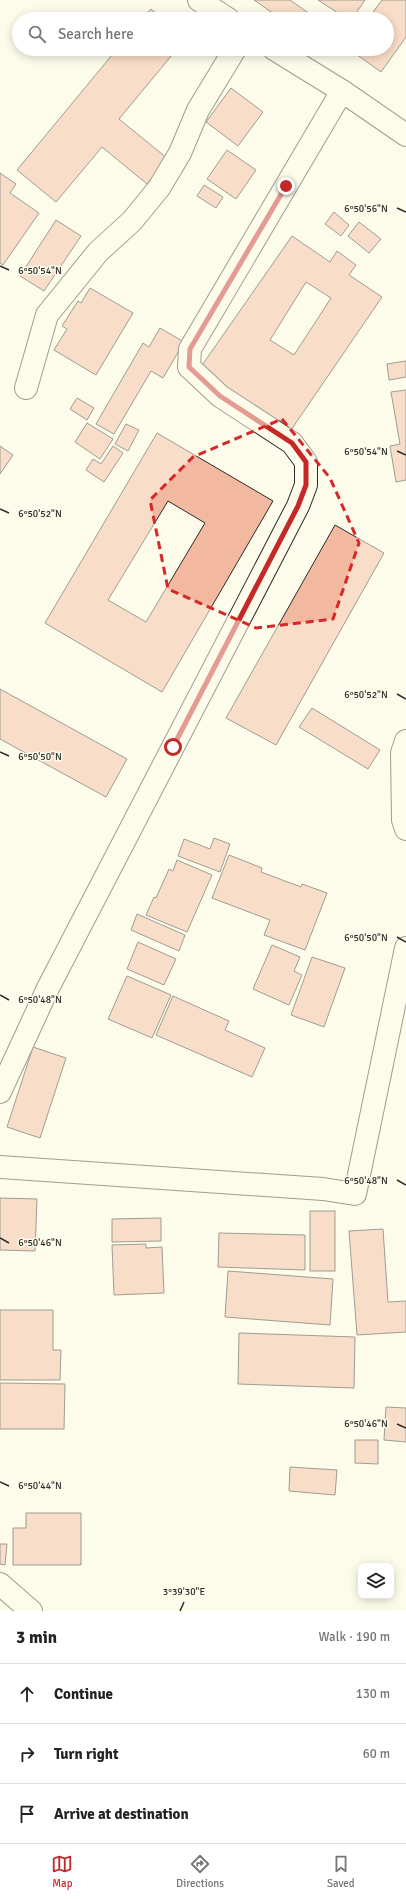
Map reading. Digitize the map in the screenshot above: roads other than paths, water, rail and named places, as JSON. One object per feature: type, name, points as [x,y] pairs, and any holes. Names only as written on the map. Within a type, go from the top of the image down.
[{"type":"street","points":[[199,0],[217,12]]},
{"type":"street","points":[[26,388],[47,315],[98,252],[132,221],[159,188],[180,153],[198,110],[231,56]]},
{"type":"street","points":[[285,56],[342,91],[406,135]]},
{"type":"street","points":[[0,1092],[48,988],[301,499],[306,485],[306,462],[292,443],[220,396],[202,380],[189,367],[190,349],[342,91]]},
{"type":"street","points":[[406,742],[402,753],[403,820],[406,829]]},
{"type":"street","points":[[0,1167],[323,1189],[355,1194],[406,948]]},
{"type":"street","points":[[0,1584],[31,1611]]}]
